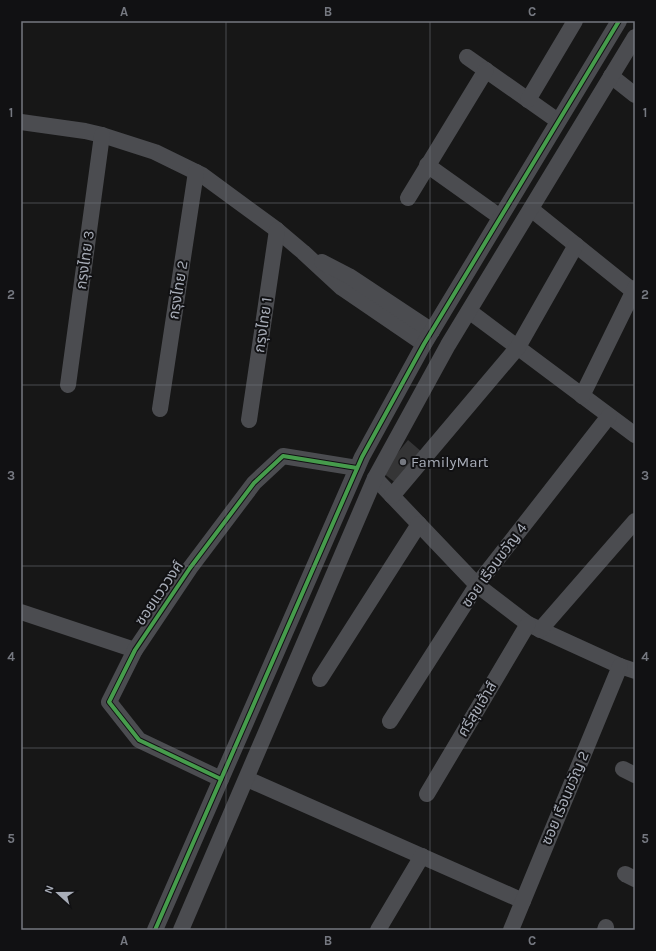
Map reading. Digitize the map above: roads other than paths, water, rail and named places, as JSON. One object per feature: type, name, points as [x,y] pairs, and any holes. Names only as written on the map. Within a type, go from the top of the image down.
[{"type":"street","points":[[528,100],[575,21]]},
{"type":"street","points":[[155,930],[362,457],[424,344],[619,21]]},
{"type":"street","points":[[181,930],[375,478],[448,345],[635,37]]},
{"type":"street","points":[[467,57],[558,121]]},
{"type":"street","points":[[408,198],[486,70]]},
{"type":"street","points":[[611,76],[635,95]]},
{"type":"street","points":[[21,122],[85,131],[102,135],[155,152],[202,175],[277,230],[342,288],[424,344]]},
{"type":"street","name":"กรุงไทย 3","points":[[68,385],[102,135]]},
{"type":"street","points":[[428,165],[500,217]]},
{"type":"street","name":"กรุงไทย 2","points":[[160,409],[196,172]]},
{"type":"street","points":[[531,209],[634,290],[582,396]]},
{"type":"street","name":"กรุงไทย 1","points":[[249,420],[277,230]]},
{"type":"street","points":[[392,496],[518,347],[576,245]]},
{"type":"street","points":[[303,252],[349,276],[432,331]]},
{"type":"street","points":[[469,311],[635,435]]},
{"type":"street","name":"ซอย เรือนขวัญ 4","points":[[390,721],[477,585],[609,416]]},
{"type":"street","name":"ซอยแวววงศ์","points":[[221,780],[139,740],[109,702],[135,650],[190,568],[254,483],[283,456],[357,468]]},
{"type":"street","points":[[375,478],[477,585],[534,627],[628,669]]},
{"type":"street","name":"ศรีสุขเฮ้าส์","points":[[426,794],[534,627],[635,521]]},
{"type":"street","points":[[320,679],[419,524]]},
{"type":"street","points":[[21,612],[135,650]]},
{"type":"street","name":"ซอย เรือนขวัญ 2","points":[[510,930],[628,669]]},
{"type":"street","points":[[247,779],[523,901]]},
{"type":"street","points":[[203,820],[224,829]]},
{"type":"street","points":[[378,930],[422,856]]},
{"type":"place","name":"FamilyMart","points":[[403,462]]}]
